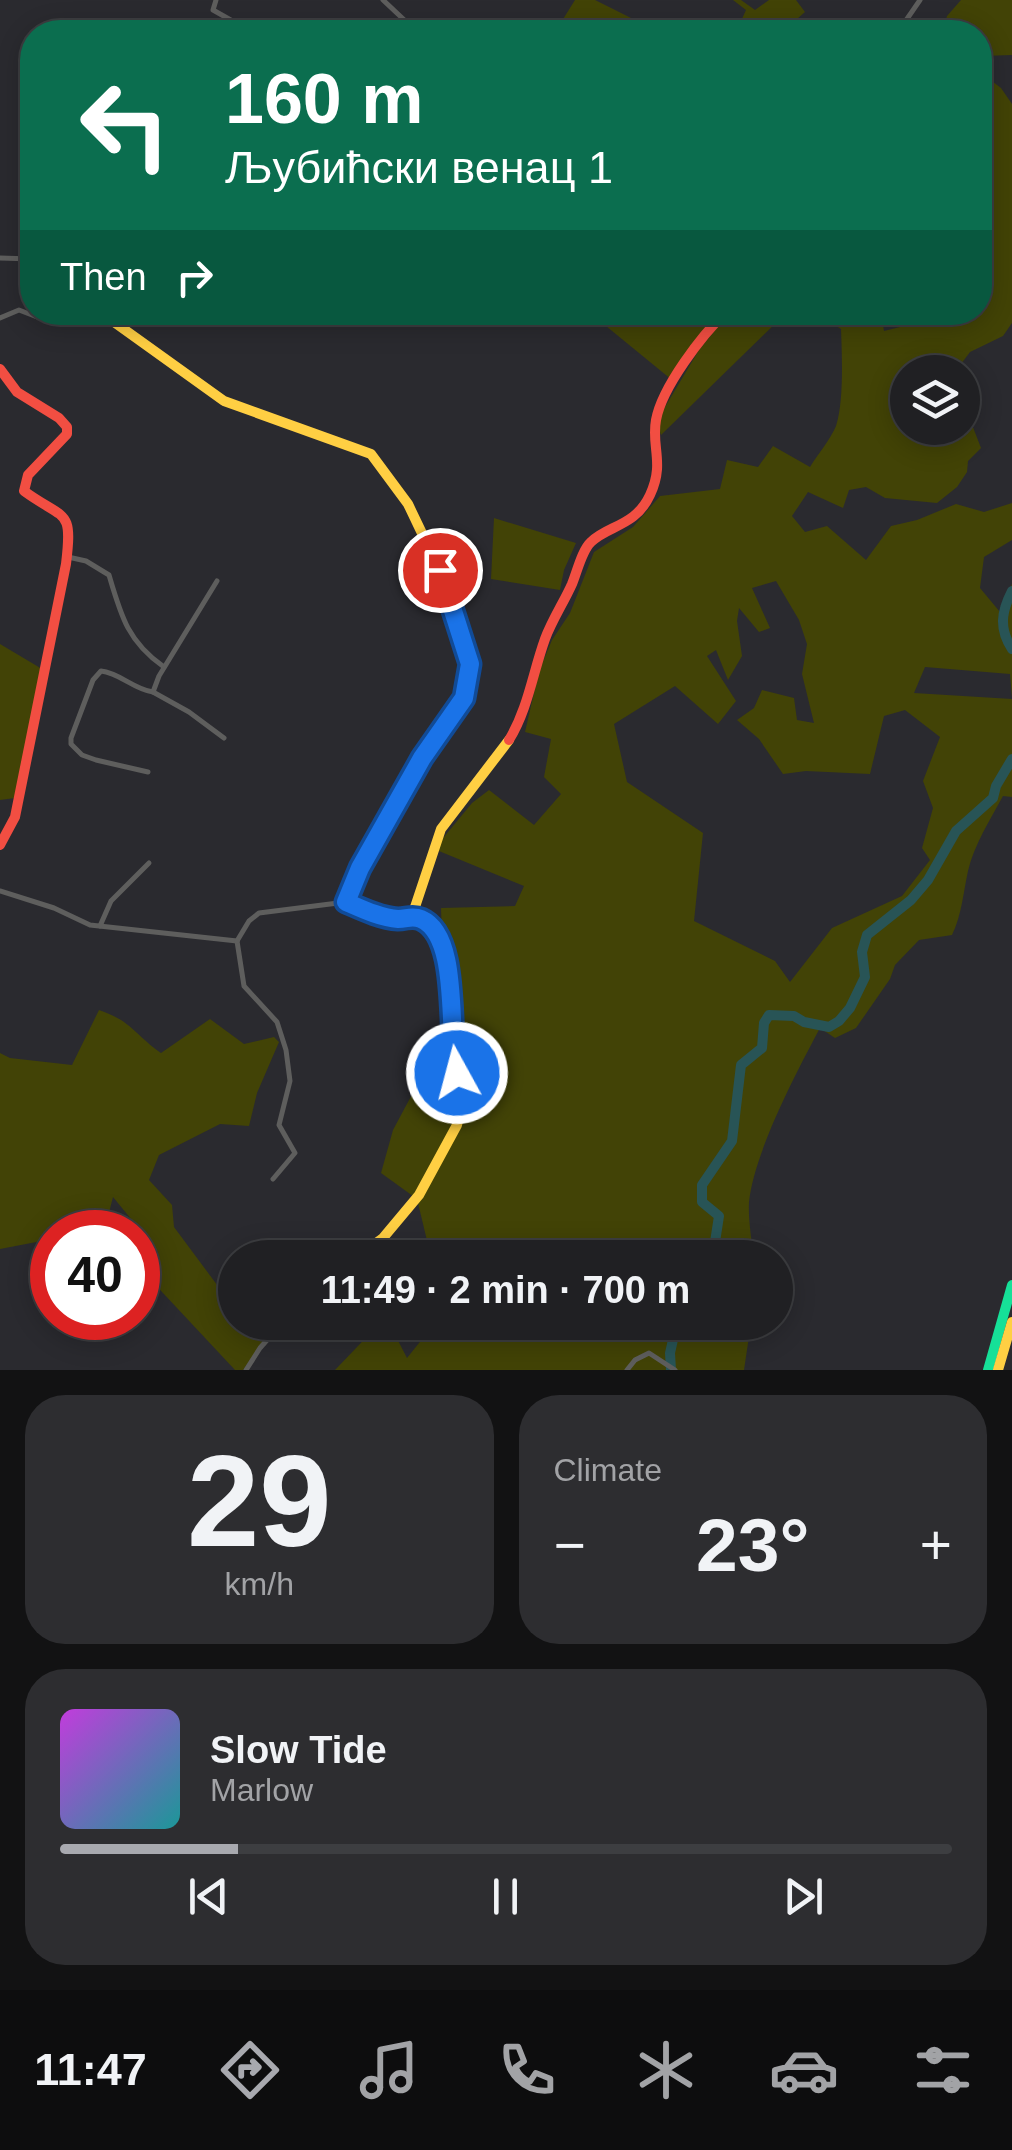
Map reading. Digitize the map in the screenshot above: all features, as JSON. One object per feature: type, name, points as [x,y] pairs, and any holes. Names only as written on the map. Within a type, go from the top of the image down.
[{"type":"main road","points":[[118,325],[224,401],[371,454],[408,504],[440,570],[470,664],[464,698],[422,758],[360,868],[346,902]]},
{"type":"main road","points":[[380,1240],[419,1194],[457,1125],[466,1091],[453,1057],[450,990],[440,937],[428,923],[412,916],[441,830],[512,736],[546,635],[590,542],[625,524],[648,500],[656,479],[655,422],[673,382],[713,325]]},
{"type":"main road","points":[[0,369],[17,392],[67,427],[66,434],[28,475],[24,491],[68,518],[68,557],[15,817],[0,845]]},
{"type":"main road","points":[[988,1370],[1012,1285]]},
{"type":"main road","points":[[998,1370],[1012,1322]]},
{"type":"street","points":[[216,0],[213,10],[231,20]]},
{"type":"street","points":[[383,0],[405,20]]},
{"type":"street","points":[[68,557],[86,561],[109,574],[126,627],[140,650],[164,667]]},
{"type":"street","points":[[153,692],[164,667],[218,581]]},
{"type":"street","points":[[148,772],[82,755],[71,744],[94,680],[101,671],[110,672],[132,688],[153,692],[224,738]]},
{"type":"street","points":[[100,926],[112,901],[149,864]]},
{"type":"street","points":[[0,891],[100,926],[237,940]]},
{"type":"street","points":[[272,1179],[296,1153],[279,1125],[288,1094],[289,1068],[277,1022],[244,986],[237,940],[259,913],[346,902],[400,919],[412,916]]},
{"type":"street","points":[[246,1370],[267,1340]]},
{"type":"street","points":[[627,1370],[634,1360],[648,1352],[674,1370]]},
{"type":"shaded area","points":[[575,0],[595,0],[635,20],[562,20]]},
{"type":"shaded area","points":[[733,0],[741,0],[755,10],[769,0],[796,0],[805,12],[796,20],[741,20],[746,10]]},
{"type":"shaded area","points":[[961,0],[1012,0],[1012,55],[992,56],[992,20],[946,20]]},
{"type":"shaded area","points":[[992,81],[1012,104],[1012,323],[1003,336],[968,355],[890,355],[890,445],[981,448],[968,461],[967,472],[957,487],[937,503],[885,498],[866,487],[849,490],[843,508],[808,492],[792,516],[805,532],[827,526],[866,560],[891,526],[956,504],[984,512],[1012,503],[1012,540],[984,557],[980,588],[1000,612],[1012,584],[1012,698],[1010,674],[925,667],[914,693],[1012,699],[1012,797],[1003,796],[978,842],[952,935],[919,940],[895,965],[890,979],[856,1028],[835,1038],[820,1028],[759,1160],[749,1202],[752,1240],[427,1240],[417,1199],[381,1173],[393,1130],[416,1087],[429,1031],[445,1024],[441,908],[515,906],[524,886],[434,849],[472,803],[489,790],[534,825],[561,794],[544,777],[551,739],[525,732],[539,671],[552,640],[570,613],[594,552],[633,527],[660,496],[720,489],[727,460],[758,467],[773,446],[810,467],[836,426],[840,404],[841,329],[834,325],[883,325],[884,331],[908,325],[992,325]],"holes":[[[776,581],[799,620],[807,644],[802,674],[814,723],[797,720],[794,698],[762,690],[754,708],[737,720],[759,739],[783,774],[870,774],[884,716],[905,710],[940,737],[923,781],[933,808],[922,848],[930,860],[902,896],[832,928],[790,982],[775,961],[694,921],[703,833],[627,782],[614,724],[675,686],[718,724],[736,701],[707,656],[716,650],[728,680],[742,656],[739,608],[759,632],[770,628],[752,588]]]},
{"type":"shaded area","points":[[606,325],[710,325],[672,380]]},
{"type":"shaded area","points":[[719,325],[774,325],[661,435],[656,422],[699,350]]},
{"type":"shaded area","points":[[494,518],[576,543],[560,590],[491,579]]},
{"type":"shaded area","points":[[0,644],[42,669],[15,798],[0,800]]},
{"type":"shaded area","points":[[99,1010],[126,1024],[161,1053],[210,1019],[244,1044],[274,1037],[279,1042],[257,1093],[249,1126],[220,1124],[159,1155],[149,1180],[172,1205],[174,1227],[218,1286],[218,1340],[265,1340],[243,1370],[235,1370],[160,1290],[160,1210],[124,1210],[113,1197],[110,1210],[30,1210],[30,1243],[0,1249],[0,1053],[10,1058],[72,1065]]},
{"type":"shaded area","points":[[364,1340],[398,1340],[407,1358],[421,1340],[748,1340],[744,1370],[335,1370]]},
{"type":"waterway","points":[[1012,591],[1003,620],[1012,649]]},
{"type":"waterway","points":[[715,1240],[719,1216],[702,1202],[702,1185],[732,1141],[741,1065],[762,1048],[764,1023],[769,1015],[794,1016],[829,1027],[839,1021],[865,977],[862,952],[867,935],[911,900],[928,880],[956,831],[993,798],[1012,759]]},
{"type":"waterway","points":[[671,1370],[673,1340]]},
{"type":"traffic: fast","points":[[988,1370],[1012,1285]]},
{"type":"traffic: slow","points":[[118,325],[224,401],[371,454],[408,504],[440,571],[470,664],[464,698],[422,758],[360,868],[346,902]]},
{"type":"traffic: slow","points":[[380,1240],[419,1195],[457,1125],[466,1091],[453,1057],[450,990],[440,937],[428,923],[412,916],[441,829],[509,740]]},
{"type":"traffic: slow","points":[[998,1370],[1012,1322]]},
{"type":"traffic: jam","points":[[509,740],[526,703],[545,639],[585,550],[598,536],[637,513],[650,495],[657,474],[655,430],[660,407],[684,362],[714,325]]},
{"type":"traffic: jam","points":[[0,369],[17,392],[67,427],[67,434],[28,475],[24,491],[63,517],[68,533],[66,564],[15,817],[0,845]]},
{"type":"route","points":[[440,570],[470,664],[464,698],[422,758],[360,868],[346,902],[400,919],[412,916],[428,923],[440,937],[450,990],[457,1073]]}]
